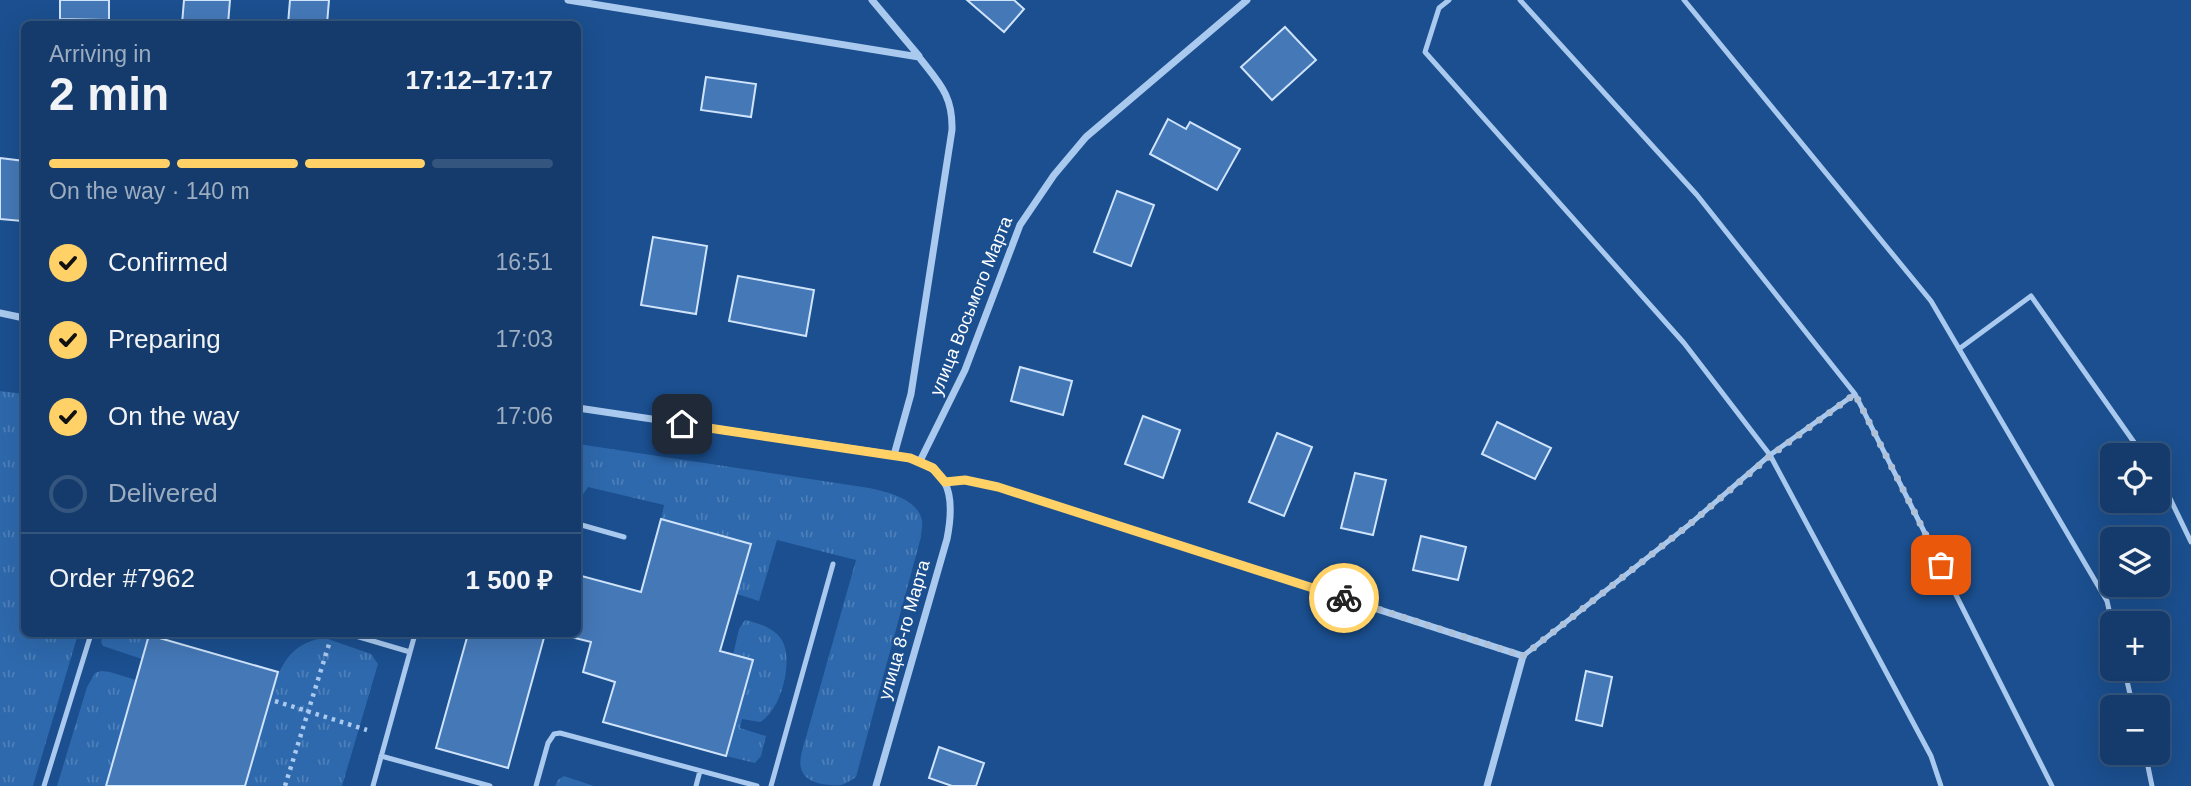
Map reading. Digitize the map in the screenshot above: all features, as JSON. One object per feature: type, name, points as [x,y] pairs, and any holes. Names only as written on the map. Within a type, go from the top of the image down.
[{"type":"street","points":[[568,0],[919,57]]},
{"type":"street","points":[[872,0],[919,57],[950,102],[952,130],[911,394],[894,455]]},
{"type":"street","name":"улица Восьмого Марта","points":[[920,461],[965,370],[1020,225],[1054,174],[1086,137],[1247,0]]},
{"type":"street","points":[[0,313],[21,317]]},
{"type":"street","points":[[581,408],[920,461],[933,468],[945,482],[965,480],[998,487],[1523,656],[1487,786]]},
{"type":"street","name":"улица 8-го Марта","points":[[877,786],[947,539],[951,513],[945,482]]},
{"type":"lane","points":[[1449,0],[1439,8],[1424,52],[1685,343],[1770,456],[1931,756],[1941,786]]},
{"type":"lane","points":[[1520,0],[1697,195],[1855,394],[2052,786]]},
{"type":"lane","points":[[1684,0],[1931,301],[2107,601],[2109,611]]},
{"type":"lane","points":[[1959,349],[2031,296],[2135,443]]},
{"type":"lane","points":[[1523,656],[1690,524],[1770,456],[1855,394]]},
{"type":"lane","points":[[2170,498],[2191,542]]},
{"type":"lane","points":[[581,525],[624,537]]},
{"type":"lane","points":[[771,786],[833,564]]},
{"type":"lane","points":[[44,786],[91,637]]},
{"type":"lane","points":[[359,637],[410,652]]},
{"type":"lane","points":[[373,786],[414,637]]},
{"type":"lane","points":[[536,786],[548,743],[554,734],[559,733],[757,786]]},
{"type":"lane","points":[[381,756],[490,786]]},
{"type":"lane","points":[[2148,765],[2152,786]]},
{"type":"lane","points":[[696,786],[700,771]]},
{"type":"path","points":[[285,786],[331,637]]},
{"type":"path","points":[[275,701],[368,730]]},
{"type":"green space","points":[[0,391],[21,394],[21,637],[77,637],[33,786],[0,786]]},
{"type":"green space","points":[[581,444],[870,488],[906,500],[919,512],[922,522],[921,537],[856,777],[841,785],[819,783],[805,775],[800,764],[856,560],[777,540],[759,601],[737,594],[750,544],[661,519],[664,505],[588,487],[581,498]]},
{"type":"green space","points":[[745,620],[761,625],[780,637],[787,662],[783,686],[774,708],[760,722],[742,719],[740,728],[766,736],[761,756],[755,763],[726,756],[753,660],[733,655],[739,629]]},
{"type":"green space","points":[[103,637],[148,637],[142,659],[103,646]]},
{"type":"green space","points":[[325,638],[371,654],[378,664],[342,786],[245,786],[272,691],[282,666],[298,648],[310,641]]},
{"type":"green space","points":[[101,671],[136,680],[106,786],[57,786],[87,687],[95,673]]},
{"type":"green space","points":[[564,776],[594,786],[555,786]]},
{"type":"building","points":[[60,0],[109,0],[109,20],[60,19]]},
{"type":"building","points":[[184,0],[230,0],[228,21],[182,21]]},
{"type":"building","points":[[290,0],[329,0],[327,21],[288,21]]},
{"type":"building","points":[[967,0],[1014,0],[1024,9],[1004,32]]},
{"type":"building","points":[[1285,27],[1316,60],[1272,100],[1241,67]]},
{"type":"building","points":[[706,77],[756,84],[751,117],[701,110]]},
{"type":"building","points":[[1168,119],[1186,129],[1190,122],[1240,149],[1217,190],[1150,154]]},
{"type":"building","points":[[0,158],[21,161],[21,221],[0,219]]},
{"type":"building","points":[[1117,191],[1154,205],[1131,266],[1094,252]]},
{"type":"building","points":[[653,237],[707,246],[696,314],[641,305]]},
{"type":"building","points":[[738,276],[814,290],[806,336],[729,321]]},
{"type":"building","points":[[1020,367],[1072,381],[1063,415],[1011,401]]},
{"type":"building","points":[[1143,416],[1180,430],[1163,478],[1125,464]]},
{"type":"building","points":[[1497,422],[1551,448],[1535,479],[1482,454]]},
{"type":"building","points":[[1277,433],[1312,447],[1284,516],[1249,502]]},
{"type":"building","points":[[1355,473],[1386,480],[1373,535],[1341,528]]},
{"type":"building","points":[[661,519],[751,544],[720,651],[753,660],[726,756],[603,722],[615,682],[583,672],[591,642],[571,637],[581,637],[581,576],[641,592]]},
{"type":"building","points":[[1421,536],[1466,547],[1458,580],[1413,570]]},
{"type":"building","points":[[148,637],[278,672],[245,786],[106,786]]},
{"type":"building","points":[[467,637],[544,637],[508,768],[436,748]]},
{"type":"building","points":[[1586,671],[1612,677],[1602,726],[1576,720]]},
{"type":"building","points":[[939,747],[984,763],[976,786],[952,786],[929,778]]},
{"type":"way so far","points":[[1344,598],[1523,656],[1690,524],[1770,456],[1855,394],[1941,565]]},
{"type":"route","points":[[682,424],[910,458],[933,468],[945,482],[965,480],[998,487],[1344,598]]}]
